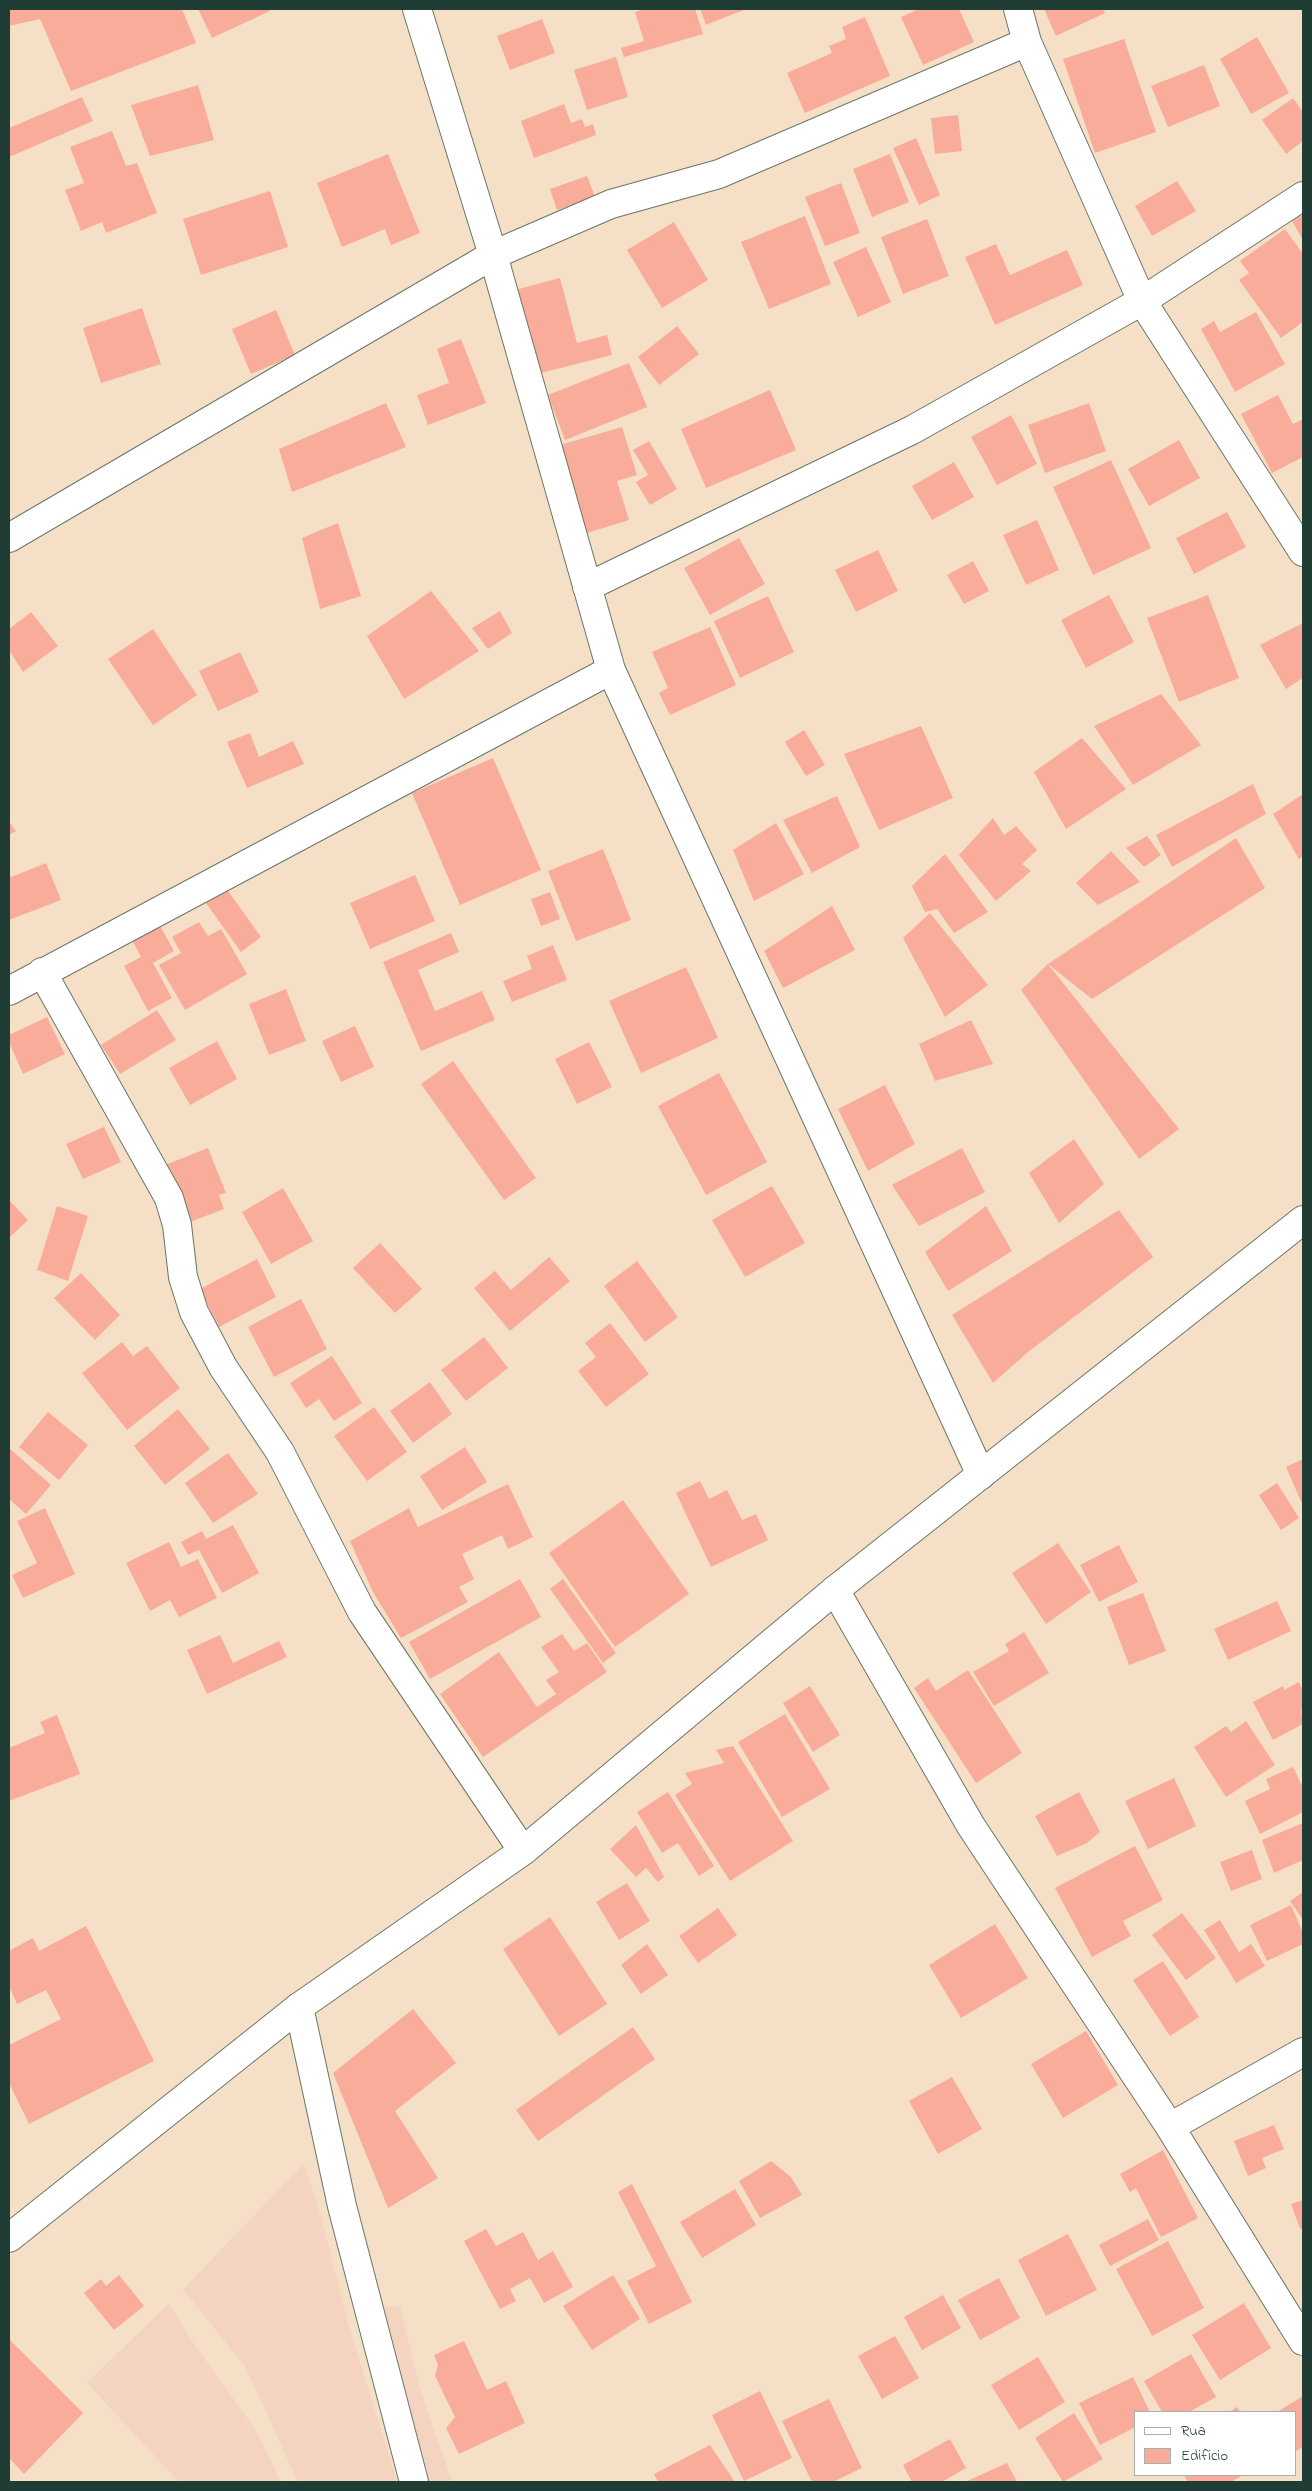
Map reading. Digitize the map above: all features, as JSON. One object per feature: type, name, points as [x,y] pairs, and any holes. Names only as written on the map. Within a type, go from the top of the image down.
[{"type":"street","points":[[417,9],[493,255],[611,670],[981,1475]]},
{"type":"street","points":[[1018,9],[1027,42],[1142,301],[1303,552]]},
{"type":"street","points":[[9,538],[493,255],[611,204],[719,174],[1027,42]]},
{"type":"street","points":[[587,587],[912,430],[1142,301],[1303,196]]},
{"type":"street","points":[[9,991],[611,670]]},
{"type":"street","points":[[42,972],[169,1198],[177,1224],[186,1286],[194,1312],[223,1367],[280,1452],[362,1612],[523,1851]]},
{"type":"street","points":[[9,2238],[299,2007],[523,1851],[835,1590],[1303,1220]]},
{"type":"street","points":[[835,1590],[971,1826],[1170,2127],[1303,2340]]},
{"type":"street","points":[[299,2007],[342,2206],[414,2482]]},
{"type":"street","points":[[1170,2127],[1303,2052]]},
{"type":"shaded area","points":[[304,2164],[321,2216],[348,2323],[397,2482],[298,2482],[246,2368],[183,2289]]},
{"type":"shaded area","points":[[169,2303],[187,2334],[255,2429],[281,2482],[179,2482],[87,2383]]},
{"type":"shaded area","points":[[400,2306],[420,2389],[452,2482],[429,2482],[384,2307]]},
{"type":"building","points":[[9,9],[182,9],[196,43],[71,91],[40,19],[9,26]]},
{"type":"building","points":[[198,9],[269,9],[270,11],[212,38]]},
{"type":"building","points":[[646,9],[695,9],[703,34],[624,57],[621,48],[644,41],[635,12]]},
{"type":"building","points":[[700,9],[746,9],[706,25]]},
{"type":"building","points":[[919,9],[959,9],[974,42],[923,65],[901,17]]},
{"type":"building","points":[[1044,9],[1103,9],[1105,13],[1056,36]]},
{"type":"building","points":[[865,17],[890,76],[805,113],[787,73],[832,53],[829,46],[846,39],[842,27]]},
{"type":"building","points":[[542,19],[555,53],[510,70],[497,36]]},
{"type":"building","points":[[1257,37],[1289,93],[1251,114],[1220,59]]},
{"type":"building","points":[[1124,39],[1156,132],[1095,153],[1063,59]]},
{"type":"building","points":[[616,57],[628,97],[587,110],[574,70]]},
{"type":"building","points":[[1204,65],[1220,106],[1168,127],[1151,86]]},
{"type":"building","points":[[198,85],[214,140],[150,156],[131,105]]},
{"type":"building","points":[[82,97],[93,121],[9,157],[9,128]]},
{"type":"building","points":[[1293,98],[1303,112],[1303,141],[1286,154],[1262,120]]},
{"type":"building","points":[[564,104],[571,123],[582,119],[585,127],[593,124],[596,135],[534,158],[521,121]]},
{"type":"building","points":[[958,115],[962,151],[935,154],[931,118]]},
{"type":"building","points":[[112,131],[126,166],[137,163],[157,213],[106,233],[102,222],[81,231],[65,190],[84,183],[70,147]]},
{"type":"building","points":[[916,138],[940,195],[919,205],[893,148]]},
{"type":"building","points":[[388,154],[420,233],[391,245],[385,229],[342,247],[317,183]]},
{"type":"building","points":[[890,154],[909,202],[872,217],[853,169]]},
{"type":"building","points":[[587,176],[595,197],[557,210],[550,189]]},
{"type":"building","points":[[1177,181],[1196,211],[1152,236],[1135,206]]},
{"type":"building","points":[[841,183],[860,233],[825,246],[805,197]]},
{"type":"building","points":[[270,191],[288,247],[201,275],[183,219]]},
{"type":"building","points":[[1303,214],[1303,240],[1292,221]]},
{"type":"building","points":[[805,216],[831,284],[769,309],[741,242]]},
{"type":"building","points":[[927,219],[949,276],[903,294],[881,237]]},
{"type":"building","points":[[674,222],[708,280],[662,308],[627,250]]},
{"type":"building","points":[[1285,229],[1303,254],[1303,322],[1281,338],[1239,280],[1249,273],[1240,261]]},
{"type":"building","points":[[996,244],[1010,275],[1067,250],[1083,285],[995,325],[965,257]]},
{"type":"building","points":[[866,247],[891,302],[858,317],[833,262]]},
{"type":"building","points":[[560,278],[577,343],[607,335],[612,355],[537,374],[515,290]]},
{"type":"building","points":[[142,308],[161,364],[101,383],[83,328]]},
{"type":"building","points":[[276,310],[295,355],[251,374],[232,329]]},
{"type":"building","points":[[1256,312],[1285,364],[1235,392],[1201,329],[1214,321],[1220,332]]},
{"type":"building","points":[[677,326],[699,354],[659,385],[638,357]]},
{"type":"building","points":[[461,339],[486,403],[428,425],[417,395],[449,383],[437,349]]},
{"type":"building","points":[[629,363],[647,407],[565,440],[548,395]]},
{"type":"building","points":[[770,390],[796,450],[706,488],[681,429]]},
{"type":"building","points":[[1278,395],[1293,424],[1303,419],[1303,457],[1272,473],[1241,414]]},
{"type":"building","points":[[386,403],[406,447],[292,492],[279,449]]},
{"type":"building","points":[[1089,403],[1106,451],[1045,473],[1028,425]]},
{"type":"building","points":[[1011,415],[1037,464],[997,485],[971,437]]},
{"type":"building","points":[[622,427],[637,475],[617,481],[629,520],[587,533],[560,445]]},
{"type":"building","points":[[1179,440],[1200,478],[1149,506],[1128,469]]},
{"type":"building","points":[[649,441],[677,489],[650,505],[636,482],[648,475],[633,450]]},
{"type":"building","points":[[1111,460],[1151,548],[1093,575],[1053,487]]},
{"type":"building","points":[[954,462],[974,497],[932,520],[912,486]]},
{"type":"building","points":[[1227,512],[1246,547],[1194,574],[1176,538]]},
{"type":"building","points":[[1037,520],[1059,570],[1026,585],[1003,535]]},
{"type":"building","points":[[338,523],[361,596],[320,609],[302,538]]},
{"type":"building","points":[[739,538],[765,584],[710,615],[684,568]]},
{"type":"building","points":[[878,550],[898,591],[856,612],[835,570]]},
{"type":"building","points":[[973,561],[989,591],[964,604],[947,575]]},
{"type":"building","points":[[431,591],[479,651],[404,699],[367,636]]},
{"type":"building","points":[[1109,595],[1134,642],[1086,668],[1061,620]]},
{"type":"building","points":[[1208,595],[1239,678],[1179,702],[1147,618]]},
{"type":"building","points":[[768,596],[794,652],[740,678],[714,621]]},
{"type":"building","points":[[500,611],[512,633],[488,649],[472,628]]},
{"type":"building","points":[[31,612],[58,646],[23,672],[9,650],[9,629]]},
{"type":"building","points":[[1303,623],[1303,678],[1286,689],[1260,645]]},
{"type":"building","points":[[710,627],[736,685],[670,715],[659,693],[668,688],[652,652]]},
{"type":"building","points":[[153,629],[197,695],[153,725],[108,659]]},
{"type":"building","points":[[240,652],[259,692],[218,711],[199,671]]},
{"type":"building","points":[[1161,694],[1201,745],[1133,785],[1094,726]]},
{"type":"building","points":[[921,726],[953,798],[879,830],[844,754]]},
{"type":"building","points":[[804,730],[825,765],[806,776],[785,742]]},
{"type":"building","points":[[250,733],[259,757],[293,741],[304,764],[247,788],[227,742]]},
{"type":"building","points":[[1082,738],[1126,789],[1066,829],[1034,772]]},
{"type":"building","points":[[493,758],[541,870],[460,905],[412,793]]},
{"type":"building","points":[[1253,784],[1266,814],[1172,867],[1156,835]]},
{"type":"building","points":[[1303,794],[1303,856],[1299,859],[1273,814]]},
{"type":"building","points":[[837,796],[860,847],[812,873],[783,820]]},
{"type":"building","points":[[993,818],[1004,835],[1016,826],[1037,850],[1022,864],[1031,871],[996,901],[959,855]]},
{"type":"building","points":[[9,822],[16,831],[9,835]]},
{"type":"building","points":[[776,823],[804,874],[754,901],[733,850]]},
{"type":"building","points":[[1147,836],[1161,855],[1144,867],[1126,848]]},
{"type":"building","points":[[1236,838],[1265,888],[1092,999],[1048,964]]},
{"type":"building","points":[[603,849],[631,920],[576,941],[548,871]]},
{"type":"building","points":[[1111,851],[1140,882],[1098,905],[1076,883]]},
{"type":"building","points":[[945,854],[988,912],[954,933],[937,909],[925,912],[912,886]]},
{"type":"building","points":[[46,863],[61,900],[9,920],[9,873],[11,877]]},
{"type":"building","points":[[415,875],[435,921],[370,949],[350,903]]},
{"type":"building","points":[[226,888],[261,937],[241,952],[206,903]]},
{"type":"building","points":[[550,892],[560,919],[541,926],[531,899]]},
{"type":"building","points":[[832,906],[855,950],[783,988],[764,951]]},
{"type":"building","points":[[930,913],[988,985],[945,1017],[903,938]]},
{"type":"building","points":[[155,917],[174,951],[153,963],[172,998],[148,1011],[124,966],[141,957],[128,932]]},
{"type":"building","points":[[199,922],[208,936],[221,929],[247,974],[185,1010],[159,965],[181,953],[172,937]]},
{"type":"building","points":[[451,933],[459,952],[418,970],[435,1011],[482,991],[495,1020],[421,1051],[383,962]]},
{"type":"building","points":[[553,945],[567,980],[512,1002],[503,981],[532,969],[527,956]]},
{"type":"building","points":[[1048,964],[1179,1129],[1139,1159],[1021,990]]},
{"type":"building","points":[[686,967],[718,1038],[641,1073],[609,1001]]},
{"type":"building","points":[[286,989],[306,1041],[269,1055],[249,1004]]},
{"type":"building","points":[[157,1010],[176,1040],[120,1074],[101,1045]]},
{"type":"building","points":[[47,1017],[65,1054],[23,1074],[9,1042],[9,1035]]},
{"type":"building","points":[[971,1020],[993,1064],[935,1081],[919,1044]]},
{"type":"building","points":[[355,1026],[374,1067],[341,1082],[322,1041]]},
{"type":"building","points":[[217,1041],[237,1079],[190,1105],[169,1068]]},
{"type":"building","points":[[589,1042],[612,1087],[577,1104],[555,1059]]},
{"type":"building","points":[[453,1061],[536,1178],[504,1200],[421,1084]]},
{"type":"building","points":[[719,1073],[767,1162],[706,1195],[658,1106]]},
{"type":"building","points":[[885,1085],[915,1144],[868,1171],[838,1109]]},
{"type":"building","points":[[104,1127],[121,1162],[83,1179],[66,1144]]},
{"type":"building","points":[[1074,1139],[1104,1184],[1059,1223],[1029,1173]]},
{"type":"building","points":[[208,1148],[226,1193],[219,1195],[224,1209],[182,1225],[160,1167]]},
{"type":"building","points":[[962,1148],[985,1192],[919,1226],[892,1185]]},
{"type":"building","points":[[772,1186],[805,1243],[745,1277],[712,1220]]},
{"type":"building","points":[[283,1188],[313,1241],[271,1264],[242,1212]]},
{"type":"building","points":[[9,1200],[28,1220],[9,1238]]},
{"type":"building","points":[[57,1206],[88,1216],[68,1281],[37,1270]]},
{"type":"building","points":[[986,1206],[1012,1251],[948,1291],[925,1252]]},
{"type":"building","points":[[1119,1210],[1153,1257],[1028,1352],[993,1383],[952,1315]]},
{"type":"building","points":[[380,1243],[422,1289],[395,1313],[353,1268]]},
{"type":"building","points":[[549,1257],[570,1281],[510,1331],[474,1288],[495,1271],[511,1290]]},
{"type":"building","points":[[257,1259],[276,1297],[219,1327],[200,1289]]},
{"type":"building","points":[[637,1261],[678,1317],[645,1342],[604,1286]]},
{"type":"building","points":[[81,1273],[120,1315],[95,1340],[54,1298]]},
{"type":"building","points":[[301,1299],[327,1349],[274,1377],[248,1327]]},
{"type":"building","points":[[610,1323],[649,1374],[606,1407],[578,1371],[596,1357],[585,1343]]},
{"type":"building","points":[[484,1337],[508,1368],[466,1401],[441,1370]]},
{"type":"building","points":[[122,1342],[133,1356],[147,1346],[180,1388],[127,1430],[82,1373]]},
{"type":"building","points":[[332,1356],[362,1403],[334,1421],[319,1399],[306,1408],[290,1383]]},
{"type":"building","points":[[430,1382],[452,1414],[413,1443],[390,1411]]},
{"type":"building","points":[[374,1407],[407,1452],[367,1481],[334,1436]]},
{"type":"building","points":[[178,1409],[210,1449],[165,1485],[134,1446]]},
{"type":"building","points":[[48,1412],[88,1445],[59,1480],[19,1447]]},
{"type":"building","points":[[465,1447],[487,1482],[442,1510],[420,1476]]},
{"type":"building","points":[[9,1448],[51,1485],[26,1514],[9,1499]]},
{"type":"building","points":[[228,1453],[258,1494],[213,1523],[185,1483]]},
{"type":"building","points":[[1303,1459],[1303,1506],[1286,1467]]},
{"type":"building","points":[[700,1481],[709,1499],[727,1490],[742,1520],[756,1514],[768,1540],[711,1567],[676,1493]]},
{"type":"building","points":[[1277,1483],[1299,1518],[1281,1530],[1259,1495]]},
{"type":"building","points":[[508,1484],[533,1537],[508,1549],[502,1535],[462,1554],[474,1579],[459,1587],[468,1602],[401,1638],[373,1592],[350,1541],[409,1508],[418,1527]]},
{"type":"building","points":[[623,1500],[689,1594],[615,1647],[549,1553]]},
{"type":"building","points":[[45,1508],[75,1574],[23,1598],[12,1575],[37,1563],[17,1521]]},
{"type":"building","points":[[233,1525],[259,1573],[222,1593],[199,1550],[188,1555],[181,1542],[202,1531],[206,1539]]},
{"type":"building","points":[[169,1542],[181,1567],[198,1559],[217,1598],[179,1617],[170,1600],[150,1611],[126,1563]]},
{"type":"building","points":[[1058,1543],[1091,1592],[1046,1624],[1012,1573]]},
{"type":"building","points":[[1119,1545],[1138,1582],[1099,1602],[1080,1565]]},
{"type":"building","points":[[520,1579],[541,1617],[430,1679],[409,1642]]},
{"type":"building","points":[[563,1579],[616,1653],[603,1663],[550,1589]]},
{"type":"building","points":[[1143,1593],[1166,1651],[1129,1665],[1107,1607]]},
{"type":"building","points":[[1277,1601],[1291,1631],[1228,1660],[1214,1629]]},
{"type":"building","points":[[1024,1632],[1049,1673],[994,1706],[973,1672],[1009,1651],[1005,1644]]},
{"type":"building","points":[[562,1634],[574,1651],[587,1643],[607,1672],[483,1757],[440,1694],[499,1652],[537,1707],[556,1694],[546,1680],[559,1672],[541,1647]]},
{"type":"building","points":[[220,1635],[233,1663],[279,1641],[287,1657],[207,1694],[187,1650]]},
{"type":"building","points":[[968,1670],[1022,1753],[976,1783],[914,1688],[928,1678],[936,1691]]},
{"type":"building","points":[[1299,1682],[1303,1691],[1303,1709],[1301,1710],[1303,1724],[1273,1740],[1253,1702],[1283,1686],[1284,1690]]},
{"type":"building","points":[[810,1686],[840,1735],[813,1752],[783,1703]]},
{"type":"building","points":[[785,1714],[830,1789],[782,1817],[738,1742]]},
{"type":"building","points":[[57,1715],[80,1774],[9,1801],[9,1748],[45,1733],[40,1722]]},
{"type":"building","points":[[1246,1721],[1275,1765],[1226,1797],[1194,1747],[1226,1726],[1231,1732]]},
{"type":"building","points":[[733,1746],[793,1841],[730,1881],[675,1795],[692,1784],[685,1773],[724,1763],[716,1750]]},
{"type":"building","points":[[1293,1767],[1303,1788],[1303,1812],[1260,1834],[1245,1801],[1270,1789],[1266,1779]]},
{"type":"building","points":[[1174,1778],[1196,1826],[1148,1849],[1125,1801]]},
{"type":"building","points":[[668,1792],[714,1866],[699,1876],[678,1843],[662,1853],[637,1812]]},
{"type":"building","points":[[1079,1792],[1100,1832],[1087,1843],[1057,1856],[1035,1816]]},
{"type":"building","points":[[1303,1823],[1303,1860],[1274,1873],[1262,1840]]},
{"type":"building","points":[[636,1825],[664,1877],[658,1882],[646,1868],[636,1877],[610,1849]]},
{"type":"building","points":[[1135,1846],[1163,1900],[1123,1921],[1131,1936],[1092,1957],[1055,1888]]},
{"type":"building","points":[[1252,1850],[1262,1879],[1231,1891],[1220,1862]]},
{"type":"building","points":[[627,1883],[650,1921],[619,1940],[596,1902]]},
{"type":"building","points":[[1303,1892],[1303,1920],[1290,1901]]},
{"type":"building","points":[[1291,1905],[1303,1933],[1303,1944],[1267,1961],[1250,1925]]},
{"type":"building","points":[[718,1908],[737,1935],[698,1963],[679,1936]]},
{"type":"building","points":[[1182,1913],[1216,1958],[1186,1980],[1152,1935]]},
{"type":"building","points":[[550,1917],[607,2004],[559,2036],[503,1949]]},
{"type":"building","points":[[1220,1920],[1239,1952],[1251,1944],[1265,1966],[1236,1983],[1204,1930]]},
{"type":"building","points":[[995,1924],[1028,1978],[961,2018],[929,1965]]},
{"type":"building","points":[[86,1926],[154,2061],[29,2124],[9,2083],[9,2045],[61,2019],[46,1990],[17,2004],[9,1986],[9,1951],[33,1938],[39,1951]]},
{"type":"building","points":[[647,1944],[668,1975],[641,1994],[621,1965]]},
{"type":"building","points":[[1163,1961],[1199,2017],[1170,2036],[1133,1980]]},
{"type":"building","points":[[413,2009],[456,2063],[395,2111],[438,2178],[388,2208],[333,2073]]},
{"type":"building","points":[[633,2027],[655,2059],[538,2141],[516,2110]]},
{"type":"building","points":[[1086,2031],[1118,2085],[1063,2118],[1031,2064]]},
{"type":"building","points":[[952,2077],[982,2129],[938,2154],[909,2101]]},
{"type":"building","points":[[1274,2125],[1284,2149],[1262,2158],[1266,2168],[1248,2176],[1234,2141]]},
{"type":"building","points":[[1163,2150],[1198,2218],[1161,2237],[1136,2188],[1130,2192],[1120,2174]]},
{"type":"building","points":[[771,2161],[791,2177],[802,2195],[760,2218],[739,2181]]},
{"type":"building","points":[[632,2184],[692,2302],[649,2324],[627,2281],[656,2266],[618,2192]]},
{"type":"building","points":[[735,2189],[756,2225],[702,2258],[680,2222]]},
{"type":"building","points":[[1303,2200],[1303,2228],[1300,2229],[1291,2204]]},
{"type":"building","points":[[1148,2219],[1159,2240],[1110,2266],[1099,2245]]},
{"type":"building","points":[[486,2229],[496,2246],[523,2232],[538,2260],[553,2251],[573,2287],[544,2303],[530,2278],[510,2289],[516,2301],[500,2309],[464,2241]]},
{"type":"building","points":[[1068,2234],[1097,2290],[1046,2316],[1018,2260]]},
{"type":"building","points":[[1168,2241],[1204,2308],[1152,2336],[1116,2269]]},
{"type":"building","points":[[119,2275],[144,2306],[114,2330],[84,2293],[101,2279],[106,2286]]},
{"type":"building","points":[[613,2275],[640,2319],[592,2350],[563,2306]]},
{"type":"building","points":[[999,2278],[1020,2318],[980,2340],[958,2300]]},
{"type":"building","points":[[943,2295],[961,2328],[922,2350],[904,2317]]},
{"type":"building","points":[[1244,2303],[1271,2348],[1220,2380],[1192,2335]]},
{"type":"building","points":[[895,2336],[919,2378],[882,2399],[858,2356]]},
{"type":"building","points":[[9,2339],[83,2413],[24,2474],[9,2458]]},
{"type":"building","points":[[464,2341],[487,2390],[506,2381],[525,2423],[459,2454],[446,2428],[455,2417],[435,2376],[438,2365],[434,2355]]},
{"type":"building","points":[[1191,2354],[1216,2397],[1191,2411],[1161,2411],[1144,2381]]},
{"type":"building","points":[[1038,2357],[1065,2402],[1019,2430],[991,2385]]},
{"type":"building","points":[[1133,2377],[1150,2411],[1134,2411],[1134,2428],[1100,2445],[1079,2403]]},
{"type":"building","points":[[760,2391],[792,2458],[744,2481],[712,2415]]},
{"type":"building","points":[[1303,2396],[1303,2447],[1297,2450],[1297,2411],[1279,2411]]},
{"type":"building","points":[[829,2399],[862,2468],[833,2482],[812,2482],[782,2421]]},
{"type":"building","points":[[1237,2407],[1239,2411],[1231,2411]]},
{"type":"building","points":[[1074,2413],[1103,2459],[1063,2482],[1035,2438]]},
{"type":"building","points":[[950,2439],[966,2468],[942,2482],[912,2482],[903,2465]]},
{"type":"building","points":[[710,2445],[735,2482],[658,2482],[654,2474]]},
{"type":"building","points":[[1007,2463],[1017,2482],[965,2482]]},
{"type":"building","points":[[1185,2476],[1241,2476],[1231,2482],[1188,2482]]}]
